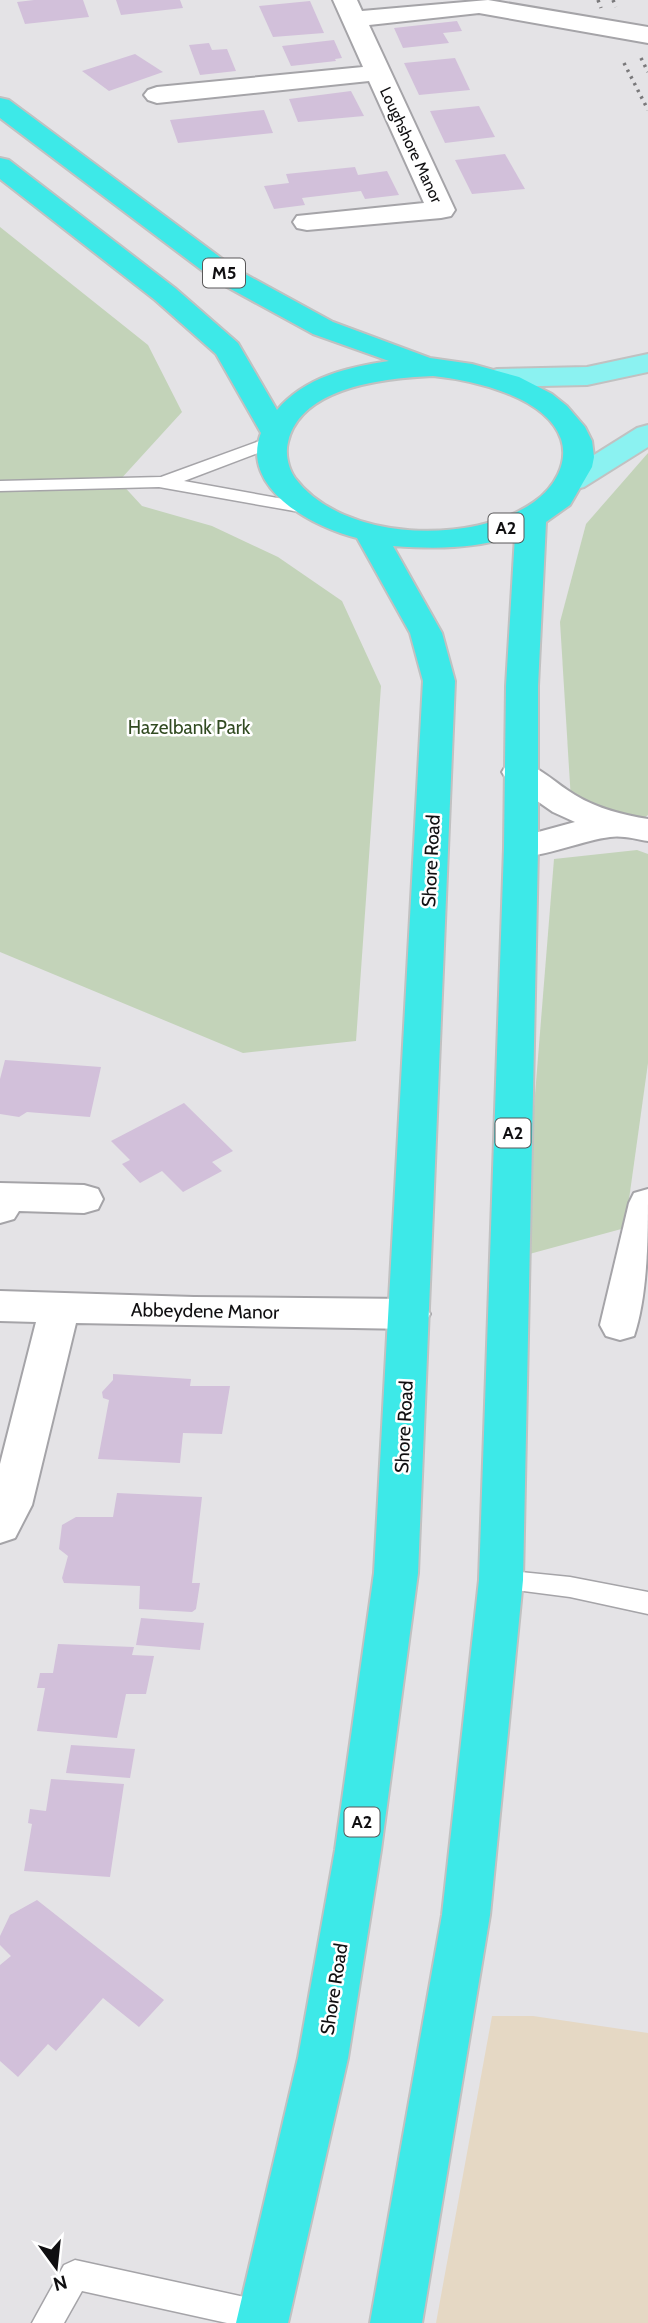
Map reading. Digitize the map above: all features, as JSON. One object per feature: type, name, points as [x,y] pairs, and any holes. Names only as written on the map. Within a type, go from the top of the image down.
[{"type":"highway","name":"M5","points":[[0,106],[226,275],[323,328],[433,368]]},
{"type":"highway","points":[[0,166],[165,294],[228,349],[274,436],[291,410],[317,391],[351,377],[378,371],[433,368],[497,378],[531,392],[558,411],[575,433],[580,457],[573,481]]},
{"type":"highway","name":"A2","points":[[274,436],[271,450],[274,469],[292,496],[326,519],[371,535],[413,540],[456,539],[496,532],[531,518],[556,501],[573,481]]},
{"type":"highway","name":"A2","points":[[396,2323],[466,1915],[500,1580],[521,848],[519,772],[531,518]]},
{"type":"highway","name":"Shore Road","points":[[262,2319],[323,2058],[358,1850],[396,1573],[439,681],[426,633],[371,535]]},
{"type":"main road","points":[[497,378],[587,376],[648,363]]},
{"type":"main road","name":"A2","points":[[573,481],[648,433]]},
{"type":"street","name":"Loughshore Manor","points":[[307,222],[441,210],[350,10],[479,6],[648,35]]},
{"type":"street","name":"Loughshore Manor","points":[[157,95],[377,73]]},
{"type":"street","points":[[519,772],[565,804],[612,825],[648,830]]},
{"type":"street","points":[[521,848],[551,838],[612,825]]},
{"type":"street","points":[[0,1209],[3,1196],[84,1199]]},
{"type":"street","points":[[620,1325],[640,1281],[648,1203]]},
{"type":"street","name":"Abbeydene Manor","points":[[0,1306],[194,1312],[410,1314]]},
{"type":"street","points":[[0,1525],[11,1505],[60,1306]]},
{"type":"lane","points":[[159,482],[202,470],[274,436]]},
{"type":"lane","points":[[0,486],[159,482],[311,509]]},
{"type":"lane","points":[[500,1580],[570,1587],[648,1604]]},
{"type":"lane","points":[[47,2323],[75,2275],[262,2319]]},
{"type":"shaded area","points":[[492,2016],[533,2016],[648,2033],[648,2323],[436,2323]]},
{"type":"green space","name":"Hazelbank Park","points":[[0,227],[148,345],[182,412],[119,481],[142,506],[212,526],[278,557],[342,601],[381,686],[356,1041],[243,1053],[0,952]]},
{"type":"green space","points":[[648,453],[648,815],[644,818],[609,816],[571,800],[560,622],[586,524]]},
{"type":"green space","points":[[637,850],[648,854],[648,1063],[625,1228],[522,1256],[554,859]]},
{"type":"building","points":[[83,0],[89,17],[25,24],[17,2]]},
{"type":"building","points":[[116,0],[180,0],[183,8],[121,15]]},
{"type":"building","points":[[310,1],[324,33],[273,37],[259,6]]},
{"type":"building","points":[[457,21],[462,31],[443,33],[449,43],[403,48],[394,28]]},
{"type":"building","points":[[334,40],[342,58],[335,59],[336,61],[291,66],[282,46]]},
{"type":"building","points":[[209,43],[212,50],[227,49],[236,71],[200,75],[189,45]]},
{"type":"building","points":[[135,54],[163,72],[109,91],[82,71]]},
{"type":"building","points":[[455,58],[470,90],[419,95],[404,63]]},
{"type":"building","points":[[351,91],[364,116],[298,122],[289,99]]},
{"type":"building","points":[[479,106],[495,137],[445,143],[430,111]]},
{"type":"building","points":[[264,110],[273,133],[178,143],[170,120]]},
{"type":"building","points":[[505,154],[525,189],[472,194],[455,160]]},
{"type":"building","points":[[355,167],[358,175],[387,171],[399,195],[365,199],[361,191],[302,198],[305,205],[274,209],[264,186],[289,183],[286,174]]},
{"type":"building","points":[[5,1060],[101,1067],[90,1117],[27,1112],[19,1117],[0,1114],[0,1079]]},
{"type":"building","points":[[184,1103],[233,1151],[212,1162],[222,1171],[183,1192],[162,1171],[140,1183],[122,1164],[130,1160],[111,1141]]},
{"type":"building","points":[[113,1374],[191,1379],[190,1386],[230,1386],[222,1434],[183,1433],[180,1463],[98,1459],[109,1400],[103,1398],[102,1392],[113,1380]]},
{"type":"building","points":[[117,1493],[202,1497],[192,1583],[200,1583],[196,1609],[192,1612],[139,1609],[140,1586],[64,1583],[62,1578],[68,1556],[59,1549],[62,1525],[76,1517],[113,1517]]},
{"type":"building","points":[[141,1618],[204,1623],[200,1650],[136,1645]]},
{"type":"building","points":[[58,1644],[134,1647],[132,1655],[154,1656],[146,1694],[126,1694],[117,1738],[37,1731],[45,1688],[37,1688],[40,1673],[53,1673]]},
{"type":"building","points":[[71,1745],[135,1749],[130,1778],[66,1773]]},
{"type":"building","points":[[51,1779],[124,1784],[110,1877],[24,1871],[32,1824],[28,1823],[30,1809],[46,1811]]},
{"type":"building","points":[[37,1900],[164,2000],[139,2027],[103,1998],[56,2051],[48,2044],[18,2077],[0,2061],[0,1965],[11,1956],[0,1945],[0,1936],[10,1915]]},
{"type":"railway","points":[[598,0],[601,8]]},
{"type":"railway","points":[[613,0],[616,7]]},
{"type":"railway","points":[[641,58],[648,72]]},
{"type":"railway","points":[[624,63],[648,110]]}]
